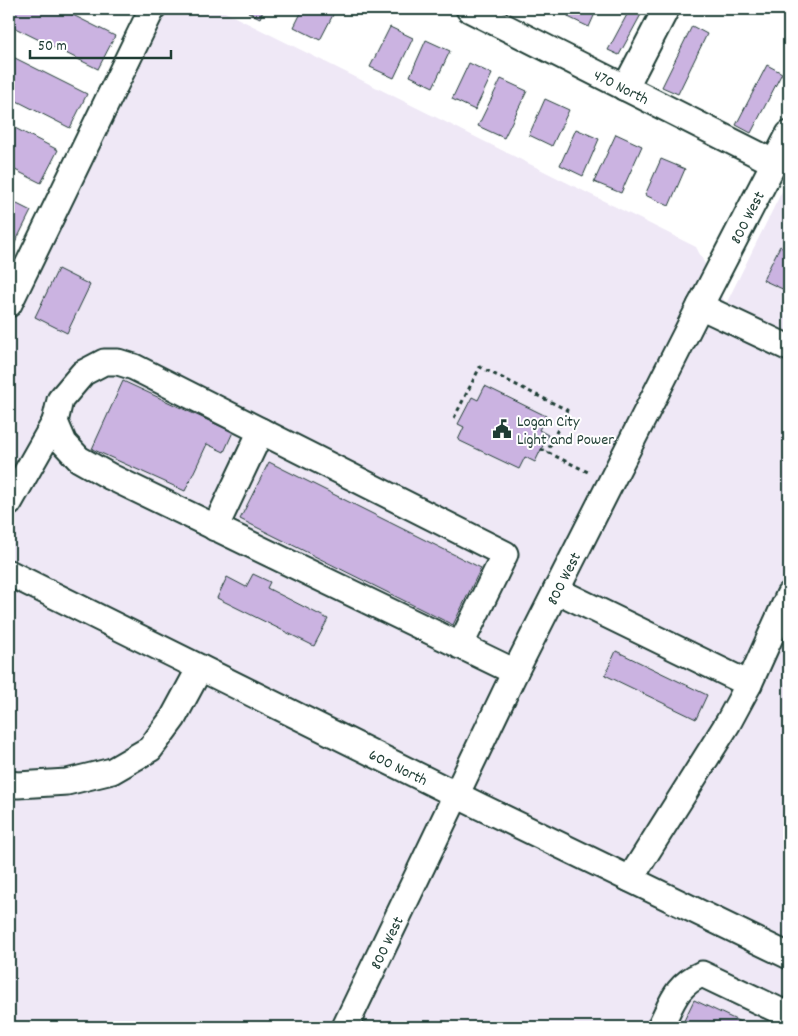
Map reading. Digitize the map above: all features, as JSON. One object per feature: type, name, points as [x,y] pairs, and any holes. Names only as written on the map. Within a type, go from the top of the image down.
[{"type":"street","points":[[9,304],[152,9]]},
{"type":"street","name":"470 North","points":[[469,9],[775,163]]},
{"type":"street","points":[[625,88],[666,9]]},
{"type":"street","name":"800 West","points":[[345,1027],[515,672],[789,134]]},
{"type":"street","points":[[700,306],[789,348]]},
{"type":"street","points":[[9,503],[55,422],[60,400],[83,373],[104,362],[118,362],[134,367],[505,554],[460,646]]},
{"type":"street","points":[[55,422],[64,444],[79,459],[110,478],[515,672]]},
{"type":"street","points":[[215,528],[261,432]]},
{"type":"street","name":"600 North","points":[[9,573],[456,795],[789,956]]},
{"type":"street","points":[[556,590],[749,684]]},
{"type":"street","points":[[630,879],[728,723],[749,684],[789,595]]},
{"type":"street","points":[[9,784],[67,782],[112,771],[150,749],[174,718],[200,668]]},
{"type":"street","points":[[660,1027],[676,995],[688,980],[702,974],[784,1013],[789,1018]]},
{"type":"path","points":[[454,418],[480,367],[567,410],[547,452]]},
{"type":"path","points":[[541,449],[588,472]]},
{"type":"shaded area","points":[[144,9],[219,9],[696,247],[726,304],[789,177],[789,1027],[9,1027],[9,279]]},
{"type":"building","points":[[9,9],[61,9],[115,36],[98,69],[9,25]]},
{"type":"building","points":[[250,9],[264,9],[260,18],[248,12]]},
{"type":"building","points":[[303,9],[336,9],[320,40],[294,27]]},
{"type":"building","points":[[571,9],[597,9],[589,27],[568,17]]},
{"type":"building","points":[[630,9],[644,9],[619,55],[608,50]]},
{"type":"building","points":[[692,26],[707,34],[678,94],[662,87]]},
{"type":"building","points":[[390,27],[413,38],[394,78],[370,67]]},
{"type":"building","points":[[426,40],[450,51],[433,87],[410,76]]},
{"type":"building","points":[[9,55],[87,94],[70,128],[9,97]]},
{"type":"building","points":[[469,63],[492,74],[475,110],[452,99]]},
{"type":"building","points":[[767,65],[782,73],[751,133],[736,125]]},
{"type":"building","points":[[501,79],[527,91],[504,138],[478,126]]},
{"type":"building","points":[[545,99],[569,110],[552,146],[529,135]]},
{"type":"building","points":[[9,125],[58,150],[41,183],[9,167]]},
{"type":"building","points":[[576,129],[599,139],[583,176],[560,165]]},
{"type":"building","points":[[616,134],[642,146],[621,193],[594,182]]},
{"type":"building","points":[[661,159],[685,169],[669,206],[645,195]]},
{"type":"building","points":[[9,200],[31,211],[14,245],[9,243]]},
{"type":"building","points":[[780,246],[789,251],[789,292],[763,280]]},
{"type":"building","points":[[58,269],[90,285],[67,333],[35,317]]},
{"type":"building","points":[[123,381],[233,432],[224,452],[207,444],[185,491],[92,449]]},
{"type":"building","name":"Logan City Light and Power","points":[[485,386],[546,416],[539,430],[548,435],[535,462],[525,457],[519,469],[458,440],[464,427],[458,424],[472,397],[478,400]]},
{"type":"building","points":[[269,462],[481,568],[453,625],[240,519]]},
{"type":"building","points":[[253,574],[270,582],[267,588],[328,619],[314,646],[217,598],[227,577],[246,587]]},
{"type":"building","points":[[616,651],[707,695],[696,719],[605,675]]},
{"type":"building","points":[[694,1000],[751,1027],[681,1027]]},
{"type":"place","name":"Logan City Light and Power","points":[[502,429]]}]
